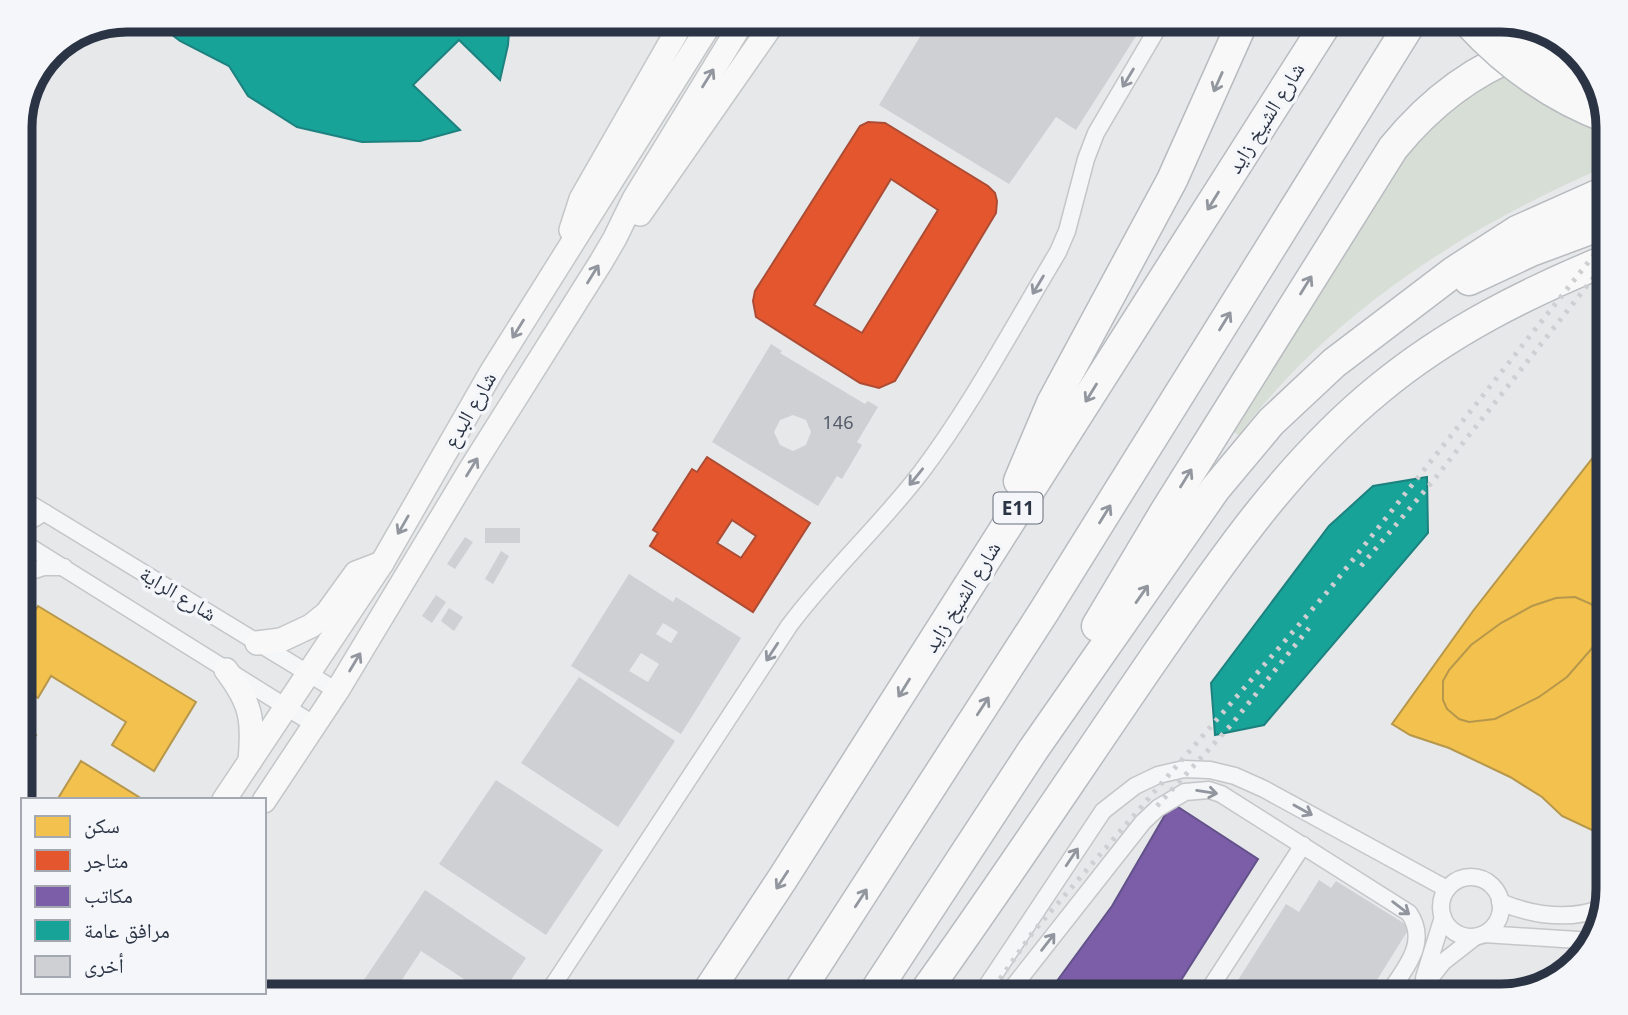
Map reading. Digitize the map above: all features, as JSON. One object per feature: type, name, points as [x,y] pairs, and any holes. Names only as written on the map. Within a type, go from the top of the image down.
[{"type":"highway","points":[[989,555],[1052,403],[1172,180],[1238,32]]},
{"type":"highway","name":"شارع الشيخ زايد","points":[[713,984],[1321,32]]},
{"type":"highway","points":[[804,984],[1035,625],[1405,32]]},
{"type":"highway","points":[[1478,32],[1505,59],[1533,79],[1595,112]]},
{"type":"highway","points":[[1488,32],[1557,69],[1582,77]]},
{"type":"highway","points":[[1032,750],[1048,709],[1165,512],[1393,148],[1437,101],[1472,76],[1520,52],[1548,44]]},
{"type":"highway","points":[[880,984],[1032,750],[1215,489],[1271,422],[1334,363],[1455,271],[1506,238],[1549,215],[1596,195]]},
{"type":"highway","points":[[1397,316],[1509,261],[1596,227]]},
{"type":"highway","points":[[930,984],[1198,595],[1254,519],[1312,450],[1379,389],[1452,336],[1531,292],[1596,265]]},
{"type":"main road","points":[[568,251],[572,225],[581,199],[677,32]]},
{"type":"main road","name":"شارع البدع","points":[[225,798],[382,563],[492,371],[705,32]]},
{"type":"main road","name":"شارع البدع","points":[[266,798],[337,691],[472,467],[615,238],[634,199],[736,32]]},
{"type":"main road","points":[[615,238],[649,202],[767,32]]},
{"type":"main road","points":[[257,643],[281,640],[311,626],[327,613],[356,573],[382,563]]},
{"type":"main road","points":[[226,670],[242,690],[251,716],[253,727],[250,763]]},
{"type":"street","points":[[554,984],[789,626],[825,579],[920,473],[958,418],[1058,252],[1067,231],[1096,132],[1155,32]]},
{"type":"street","name":"شارع الراية","points":[[32,504],[337,691]]},
{"type":"street","points":[[32,519],[44,512]]},
{"type":"street","name":"شارع الراية","points":[[32,548],[315,725]]},
{"type":"street","points":[[32,571],[44,567],[65,567]]},
{"type":"street","points":[[988,984],[1103,811],[1135,786],[1158,775],[1184,769],[1210,770],[1235,776],[1264,789],[1447,889]]},
{"type":"street","points":[[1015,984],[1133,832],[1158,808],[1185,792],[1209,790],[1221,794],[1402,907],[1415,922],[1418,931],[1416,950],[1395,984]]},
{"type":"street","points":[[1213,984],[1303,845]]},
{"type":"street","points":[[1421,984],[1443,917],[1442,898],[1447,889],[1463,878],[1473,877],[1491,885],[1500,902],[1500,915],[1494,926],[1443,962],[1426,984]]},
{"type":"street","points":[[1500,902],[1531,913],[1548,915],[1581,914],[1593,911]]},
{"type":"street","points":[[1443,917],[1455,933],[1580,941]]},
{"type":"shaded area","points":[[1554,48],[1573,64],[1591,96],[1595,108],[1596,171],[1505,215],[1406,276],[1316,349],[1239,435],[1232,431],[1373,204],[1410,150],[1464,93]]},
{"type":"building: سكن","points":[[1596,454],[1596,831],[1562,816],[1542,797],[1510,777],[1449,748],[1410,735],[1392,724],[1473,611]]},
{"type":"building: سكن","points":[[1575,597],[1591,604],[1596,612],[1594,646],[1567,677],[1539,697],[1495,719],[1469,722],[1459,719],[1447,709],[1443,700],[1443,681],[1471,645],[1501,623],[1532,606],[1556,598]]},
{"type":"building: سكن","points":[[38,606],[196,702],[154,771],[112,745],[126,722],[51,676],[38,698],[32,695],[32,615]]},
{"type":"building: سكن","points":[[81,761],[140,798],[58,798]]},
{"type":"building: متاجر","points":[[868,122],[885,123],[988,186],[995,193],[997,201],[996,213],[895,381],[879,388],[860,383],[756,317],[753,301],[755,291],[860,126]],"holes":[[[891,179],[938,210],[862,333],[814,305]]]},
{"type":"building: متاجر","points":[[707,457],[810,523],[753,612],[650,546],[658,533],[653,530],[692,469],[697,472]],"holes":[[[732,520],[756,536],[741,558],[717,543]]]},
{"type":"building: متاجر","points":[[1327,896],[1393,935],[1361,984],[1262,984],[1289,943]]},
{"type":"building: مكاتب","points":[[1172,803],[1258,859],[1179,984],[1055,984],[1112,906]]},
{"type":"building: مرافق عامة","points":[[168,32],[509,32],[500,80],[459,40],[413,85],[460,130],[420,141],[362,142],[297,127],[248,96],[229,66]]},
{"type":"building: مرافق عامة","points":[[1427,477],[1428,533],[1264,725],[1215,735],[1211,683],[1329,526],[1373,486]]},
{"type":"building: أخرى","points":[[923,32],[1139,32],[1076,130],[1056,117],[1009,184],[879,105]]},
{"type":"building: أخرى","points":[[771,344],[782,351],[780,353],[865,404],[868,401],[878,407],[857,442],[862,445],[842,479],[837,476],[818,506],[712,442]],"holes":[[[793,415],[806,420],[811,432],[806,445],[793,451],[780,445],[774,432],[780,420]]]},
{"type":"building: أخرى","points":[[485,528],[520,528],[520,543],[485,543]]},
{"type":"building: أخرى","points":[[465,537],[473,542],[455,569],[447,564]]},
{"type":"building: أخرى","points":[[501,551],[509,556],[493,584],[485,579]]},
{"type":"building: أخرى","points":[[629,574],[673,602],[676,597],[741,638],[681,734],[571,666]],"holes":[[[663,623],[678,632],[671,643],[656,634]],[[641,653],[659,664],[648,682],[629,671]]]},
{"type":"building: أخرى","points":[[436,595],[446,602],[432,623],[422,616]]},
{"type":"building: أخرى","points":[[449,608],[463,617],[454,631],[441,621]]},
{"type":"building: أخرى","points":[[579,677],[675,741],[618,827],[521,763]]},
{"type":"building: أخرى","points":[[496,780],[603,850],[546,935],[439,864]]},
{"type":"building: أخرى","points":[[1319,880],[1331,888],[1336,881],[1410,927],[1374,984],[1236,984],[1286,904],[1299,912]]},
{"type":"building: أخرى","points":[[425,890],[526,958],[508,984],[471,984],[421,951],[399,984],[361,984]]},
{"type":"railway","points":[[996,984],[1033,932],[1329,590],[1596,252]]},
{"type":"railway","points":[[1361,566],[1433,481],[1596,274]]},
{"type":"railway","points":[[1157,806],[1231,725],[1309,628]]}]
